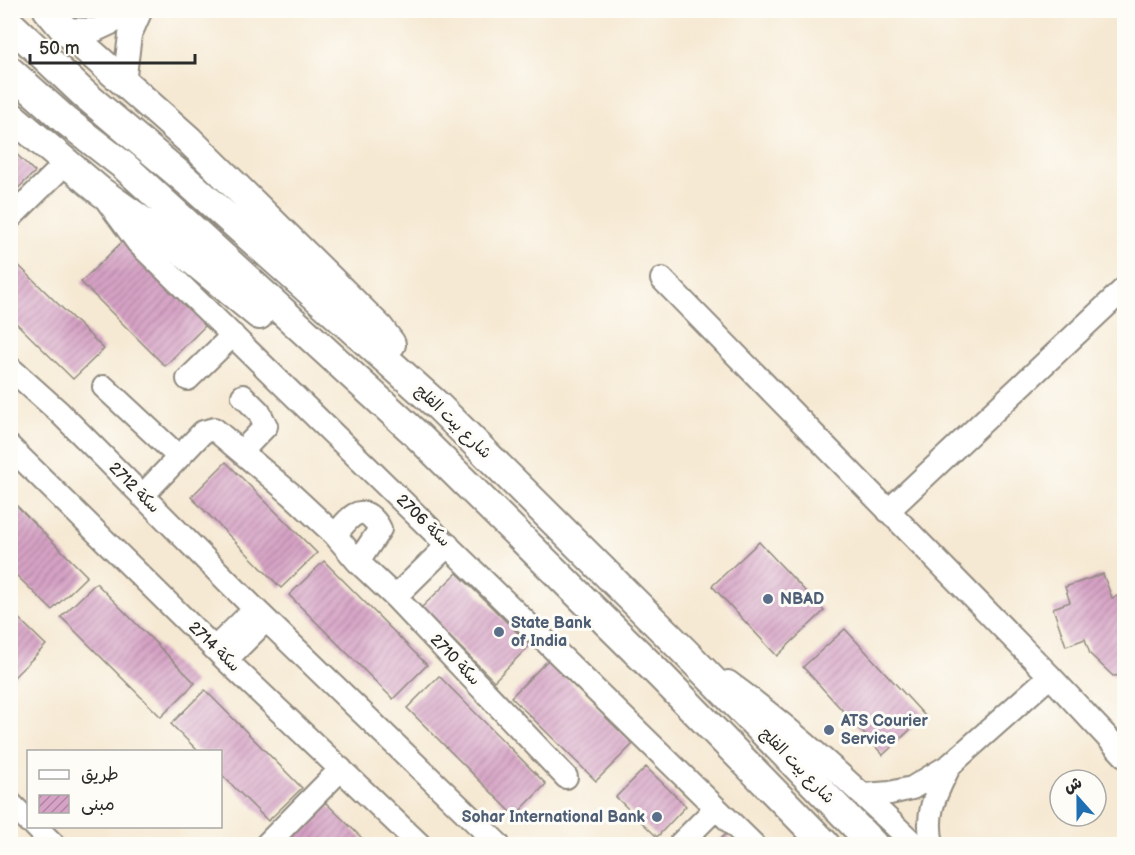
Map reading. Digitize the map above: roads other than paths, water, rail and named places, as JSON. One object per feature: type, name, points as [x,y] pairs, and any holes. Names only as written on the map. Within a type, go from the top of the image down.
[{"type":"main road","points":[[56,20],[189,140],[379,328],[438,406]]},
{"type":"main road","name":"شارع بيت الفلج","points":[[10,24],[83,93],[188,182],[438,406],[686,652],[873,844]]},
{"type":"main road","points":[[10,71],[65,120],[124,166],[414,432],[661,676],[823,843]]},
{"type":"main road","name":"سكة 2706","points":[[10,115],[100,191],[171,243],[262,317],[363,406],[414,432]]},
{"type":"street","points":[[56,20],[96,30],[140,10]]},
{"type":"street","points":[[124,83],[130,35],[140,10]]},
{"type":"street","points":[[10,218],[66,163]]},
{"type":"street","name":"سكة 2706","points":[[100,191],[138,243],[753,844]]},
{"type":"street","points":[[662,279],[1125,755]]},
{"type":"street","points":[[888,511],[1125,289]]},
{"type":"street","points":[[188,379],[233,335]]},
{"type":"street","name":"سكة 2712","points":[[10,368],[59,412],[261,614],[498,844]]},
{"type":"street","points":[[104,387],[179,457],[142,496]]},
{"type":"street","points":[[242,451],[266,426],[259,412],[243,396]]},
{"type":"street","name":"سكة 2710","points":[[179,457],[208,429],[214,429],[242,451],[335,535],[358,562],[395,597],[566,777]]},
{"type":"street","name":"سكة 2714","points":[[11,448],[419,844]]},
{"type":"street","points":[[335,535],[354,514],[361,511],[368,513],[379,525],[378,534],[358,562]]},
{"type":"street","points":[[395,597],[448,545]]},
{"type":"street","points":[[221,654],[261,614]]},
{"type":"street","points":[[686,652],[769,712],[864,795],[914,844]]},
{"type":"street","points":[[864,795],[912,788],[950,765],[1050,676]]},
{"type":"street","points":[[932,844],[929,832],[932,801],[950,765]]},
{"type":"street","points":[[271,843],[341,769]]},
{"type":"street","points":[[10,803],[27,819]]},
{"type":"street","points":[[680,844],[716,808]]},
{"type":"street","points":[[37,828],[53,844]]},
{"type":"place","name":"NBAD","points":[[768,599]]},
{"type":"place","name":"State Bank of India","points":[[499,632]]},
{"type":"place","name":"ATS Courier Service","points":[[829,730]]},
{"type":"place","name":"Sohar International Bank","points":[[657,817]]}]
